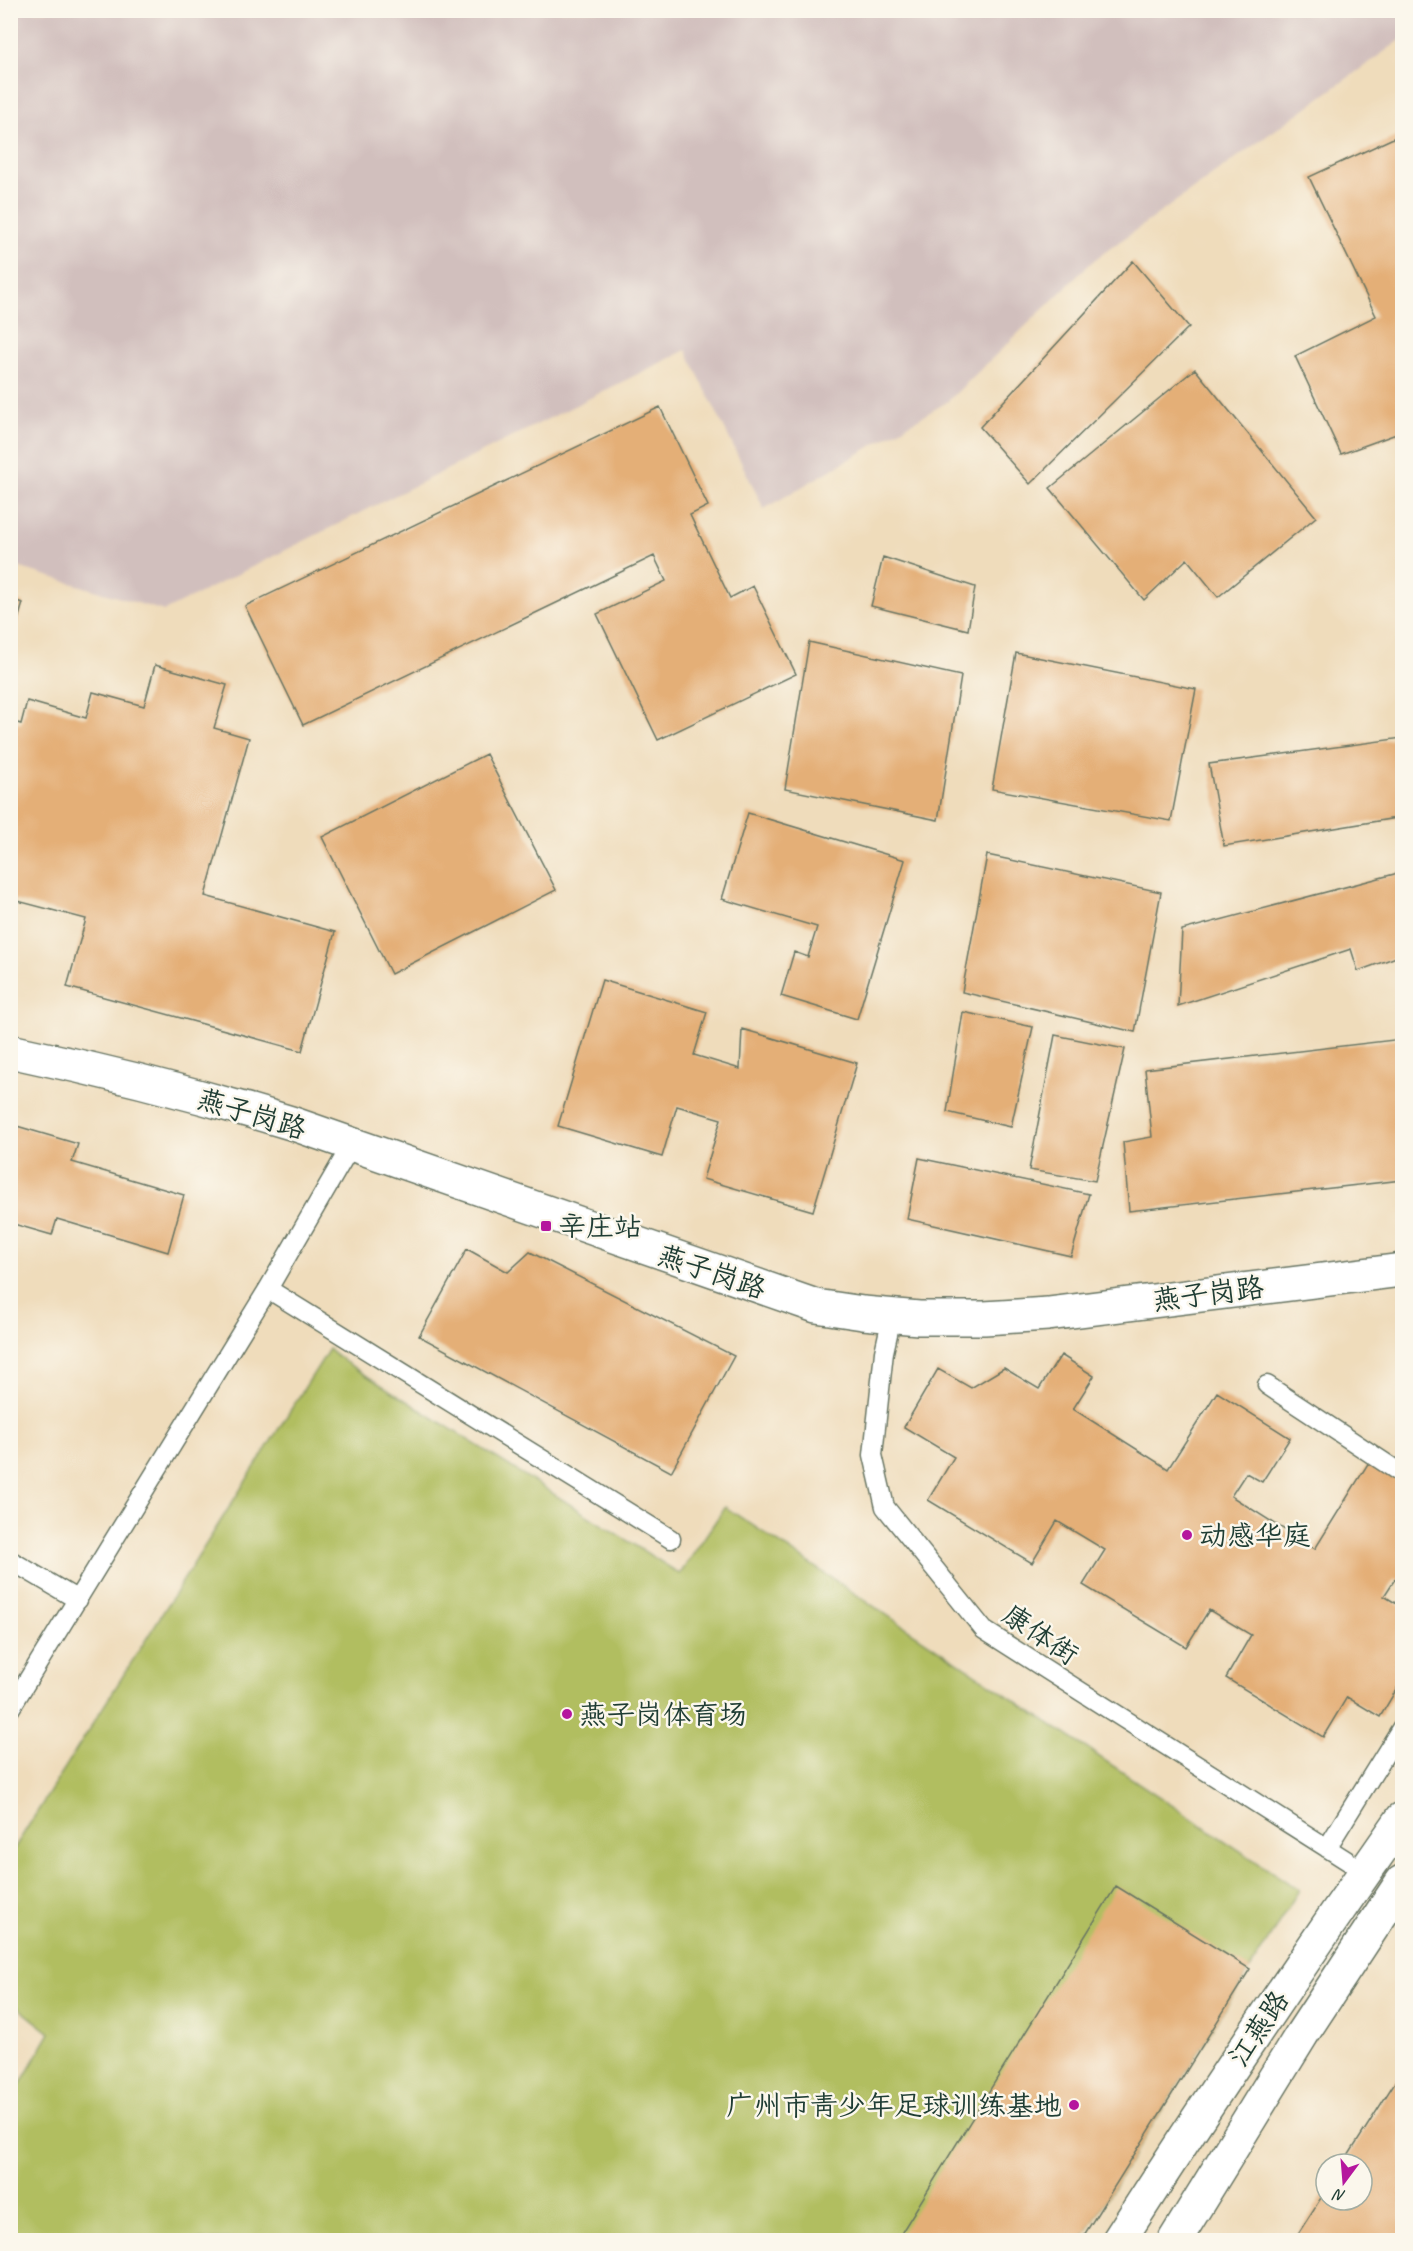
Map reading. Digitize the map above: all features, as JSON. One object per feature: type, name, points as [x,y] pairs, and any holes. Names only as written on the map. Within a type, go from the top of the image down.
[{"type":"street","name":"燕子岗路","points":[[10,1051],[87,1067],[212,1099],[352,1144],[816,1306],[892,1316],[984,1318],[1048,1314],[1402,1270]]},
{"type":"street","name":"江燕路","points":[[1119,2241],[1198,2116],[1402,1819]]},
{"type":"street","name":"江燕路","points":[[1175,2241],[1302,2034],[1402,1882]]},
{"type":"lane","points":[[10,1709],[268,1289],[352,1144]]},
{"type":"lane","points":[[268,1289],[671,1539]]},
{"type":"lane","name":"康体街","points":[[892,1316],[884,1352],[873,1455],[885,1507],[984,1630],[1365,1872]]},
{"type":"lane","points":[[1267,1385],[1402,1474]]},
{"type":"lane","points":[[10,1560],[78,1599]]},
{"type":"lane","points":[[1327,1848],[1402,1727]]},
{"type":"shaded area","points":[[1402,10],[1402,39],[1094,260],[947,402],[764,509],[686,350],[164,611],[11,565],[11,11]]},
{"type":"green space","name":"燕子岗体育场","points":[[329,1349],[345,1362],[680,1574],[725,1507],[1299,1890],[1081,2240],[11,2240],[11,2100],[50,2033],[11,2002],[10,1855]]},
{"type":"building","points":[[1402,134],[1402,432],[1341,454],[1295,356],[1376,316],[1309,177]]},
{"type":"building","points":[[1133,261],[1189,327],[1030,484],[980,427]]},
{"type":"building","points":[[1195,369],[1316,517],[1218,597],[1187,559],[1144,600],[1050,488]]},
{"type":"building","points":[[660,407],[708,506],[690,515],[730,598],[753,586],[796,674],[658,740],[597,614],[666,581],[654,556],[303,725],[245,606]]},
{"type":"building","points":[[883,557],[975,587],[968,630],[871,606]]},
{"type":"building","points":[[10,599],[23,603],[11,643],[10,643]]},
{"type":"building","points":[[809,642],[961,676],[938,820],[785,789]]},
{"type":"building","points":[[1016,653],[1196,689],[1171,821],[992,789]]},
{"type":"building","points":[[155,665],[227,685],[214,728],[249,738],[205,896],[335,932],[302,1051],[67,987],[86,919],[10,899],[10,721],[21,724],[27,701],[86,718],[93,692],[144,706]]},
{"type":"building","points":[[1402,738],[1402,817],[1224,846],[1209,764]]},
{"type":"building","points":[[486,754],[556,890],[391,974],[322,837]]},
{"type":"building","points":[[748,813],[905,860],[857,1019],[781,996],[794,952],[808,957],[817,927],[722,899]]},
{"type":"building","points":[[987,855],[1161,892],[1135,1032],[962,992]]},
{"type":"building","points":[[1402,872],[1402,955],[1358,971],[1351,949],[1178,1006],[1182,930]]},
{"type":"building","points":[[602,980],[707,1012],[694,1055],[740,1069],[742,1029],[857,1063],[813,1211],[703,1179],[721,1119],[677,1106],[662,1157],[558,1126]]},
{"type":"building","points":[[963,1012],[1033,1027],[1011,1127],[947,1112]]},
{"type":"building","points":[[1055,1035],[1125,1049],[1095,1181],[1029,1170]]},
{"type":"building","points":[[1402,1039],[1402,1180],[1129,1211],[1123,1142],[1152,1137],[1145,1069]]},
{"type":"building","points":[[10,1124],[78,1144],[72,1162],[184,1195],[168,1252],[57,1219],[52,1235],[10,1223]]},
{"type":"building","points":[[919,1158],[1089,1194],[1071,1256],[907,1219]]},
{"type":"building","points":[[467,1249],[508,1272],[530,1252],[734,1356],[671,1472],[419,1336]]},
{"type":"building","name":"动感华庭","points":[[1061,1355],[1094,1376],[1073,1409],[1168,1469],[1217,1392],[1290,1438],[1262,1482],[1246,1473],[1231,1496],[1315,1549],[1369,1462],[1402,1483],[1402,1583],[1395,1579],[1384,1596],[1402,1607],[1402,1680],[1380,1717],[1347,1697],[1323,1737],[1226,1678],[1251,1635],[1209,1610],[1186,1647],[1083,1585],[1105,1550],[1057,1521],[1032,1563],[928,1500],[954,1457],[904,1427],[938,1369],[971,1388],[1004,1368],[1039,1389]]},
{"type":"building","name":"广州市青少年足球训练基地","points":[[1116,1886],[1250,1969],[1081,2240],[897,2240]]},
{"type":"building","points":[[1402,2071],[1402,2240],[1294,2240],[1314,2209],[1314,2212],[1374,2212],[1374,2152],[1351,2152]]},
{"type":"place","name":"辛庄站","points":[[546,1226]]},
{"type":"place","name":"动感华庭","points":[[1187,1535]]},
{"type":"place","name":"燕子岗体育场","points":[[567,1714]]},
{"type":"place","name":"广州市青少年足球训练基地","points":[[1074,2105]]}]
